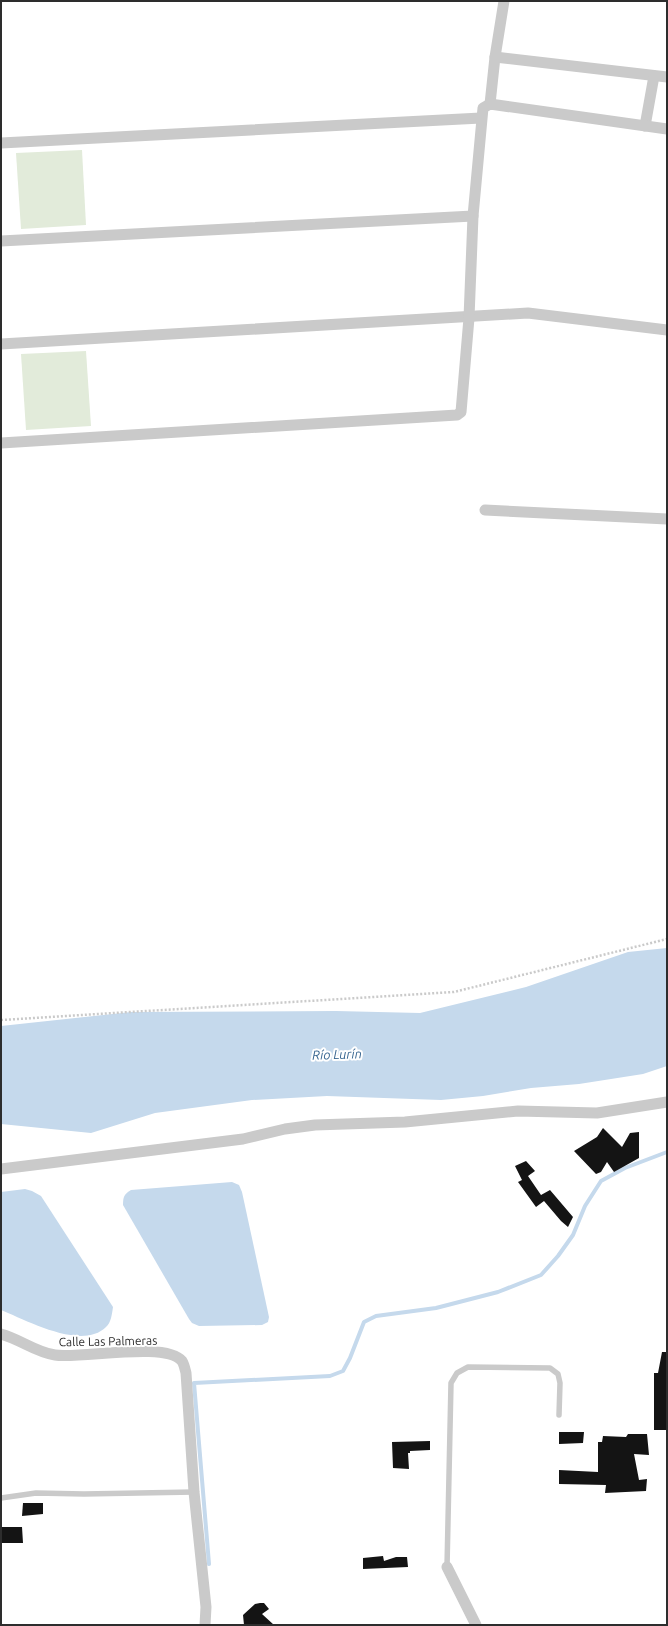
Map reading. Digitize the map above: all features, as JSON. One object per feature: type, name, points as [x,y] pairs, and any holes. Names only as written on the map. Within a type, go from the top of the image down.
[{"type":"street","points":[[490,104],[495,57],[504,1]]},
{"type":"street","points":[[495,57],[667,77]]},
{"type":"street","points":[[645,126],[654,76]]},
{"type":"street","points":[[1,443],[457,415],[461,412],[469,318],[473,216],[483,108],[490,104],[667,129]]},
{"type":"street","points":[[1,143],[481,118]]},
{"type":"street","points":[[1,241],[473,216]]},
{"type":"street","points":[[1,344],[539,314],[667,330]]},
{"type":"street","points":[[485,510],[667,519]]},
{"type":"street","points":[[1,1169],[244,1139],[285,1129],[315,1125],[405,1122],[518,1111],[597,1113],[667,1102]]},
{"type":"street","name":"Calle Las Palmeras","points":[[1,1334],[29,1347],[56,1355],[151,1352],[172,1355],[182,1361],[186,1373],[194,1492]]},
{"type":"street","points":[[194,1492],[206,1607],[205,1625]]},
{"type":"street","points":[[447,1567],[476,1625]]},
{"type":"lane","points":[[447,1567],[451,1383],[457,1373],[468,1367],[550,1368],[558,1374],[560,1383],[559,1415]]},
{"type":"lane","points":[[1,1498],[36,1493],[84,1494],[194,1492]]},
{"type":"path","points":[[1,1020],[454,992],[667,939]]},
{"type":"green space","points":[[82,150],[86,225],[21,229],[16,153]]},
{"type":"green space","points":[[86,351],[91,426],[26,430],[21,354]]},
{"type":"water","name":"Río Lurín","points":[[667,948],[667,1066],[643,1074],[579,1084],[531,1088],[483,1096],[441,1100],[327,1096],[252,1100],[155,1113],[91,1133],[1,1124],[1,1026],[131,1012],[336,1011],[420,1013],[526,987],[628,952]]},
{"type":"water","points":[[232,1182],[239,1185],[242,1192],[269,1317],[268,1322],[262,1325],[199,1326],[192,1323],[189,1319],[123,1205],[124,1198],[125,1194],[131,1190]]},
{"type":"water","points":[[25,1189],[41,1196],[113,1307],[108,1325],[96,1334],[83,1336],[69,1335],[39,1326],[1,1310],[1,1192]]},
{"type":"building","points":[[603,1128],[622,1147],[630,1133],[639,1132],[639,1158],[614,1172],[607,1162],[601,1172],[596,1174],[574,1151],[597,1137]]},
{"type":"building","points":[[526,1161],[535,1171],[528,1176],[541,1195],[550,1190],[573,1217],[568,1227],[544,1201],[536,1207],[518,1182],[522,1180],[515,1166]]},
{"type":"building","points":[[662,1352],[667,1352],[667,1430],[654,1430],[654,1373],[658,1373]]},
{"type":"building","points":[[559,1432],[584,1432],[583,1443],[559,1444]]},
{"type":"building","points":[[628,1434],[647,1434],[649,1455],[634,1454],[639,1480],[647,1479],[646,1491],[605,1493],[606,1485],[559,1484],[559,1470],[598,1472],[598,1442],[602,1442],[603,1436],[626,1437]]},
{"type":"building","points":[[430,1441],[430,1450],[410,1451],[410,1453],[408,1453],[409,1469],[393,1468],[392,1442]]},
{"type":"building","points":[[23,1503],[43,1503],[43,1514],[22,1516]]},
{"type":"building","points":[[1,1527],[22,1527],[23,1543],[1,1543]]},
{"type":"building","points":[[383,1556],[384,1561],[396,1557],[407,1557],[408,1567],[363,1569],[363,1558]]},
{"type":"building","points":[[264,1603],[269,1609],[262,1614],[274,1625],[244,1625],[243,1615],[255,1604]]},
{"type":"waterway","points":[[209,1564],[194,1383],[330,1376],[343,1371],[350,1358],[364,1322],[376,1316],[436,1308],[498,1292],[541,1275],[558,1256],[573,1235],[585,1206],[601,1181],[625,1168],[667,1152]]}]
